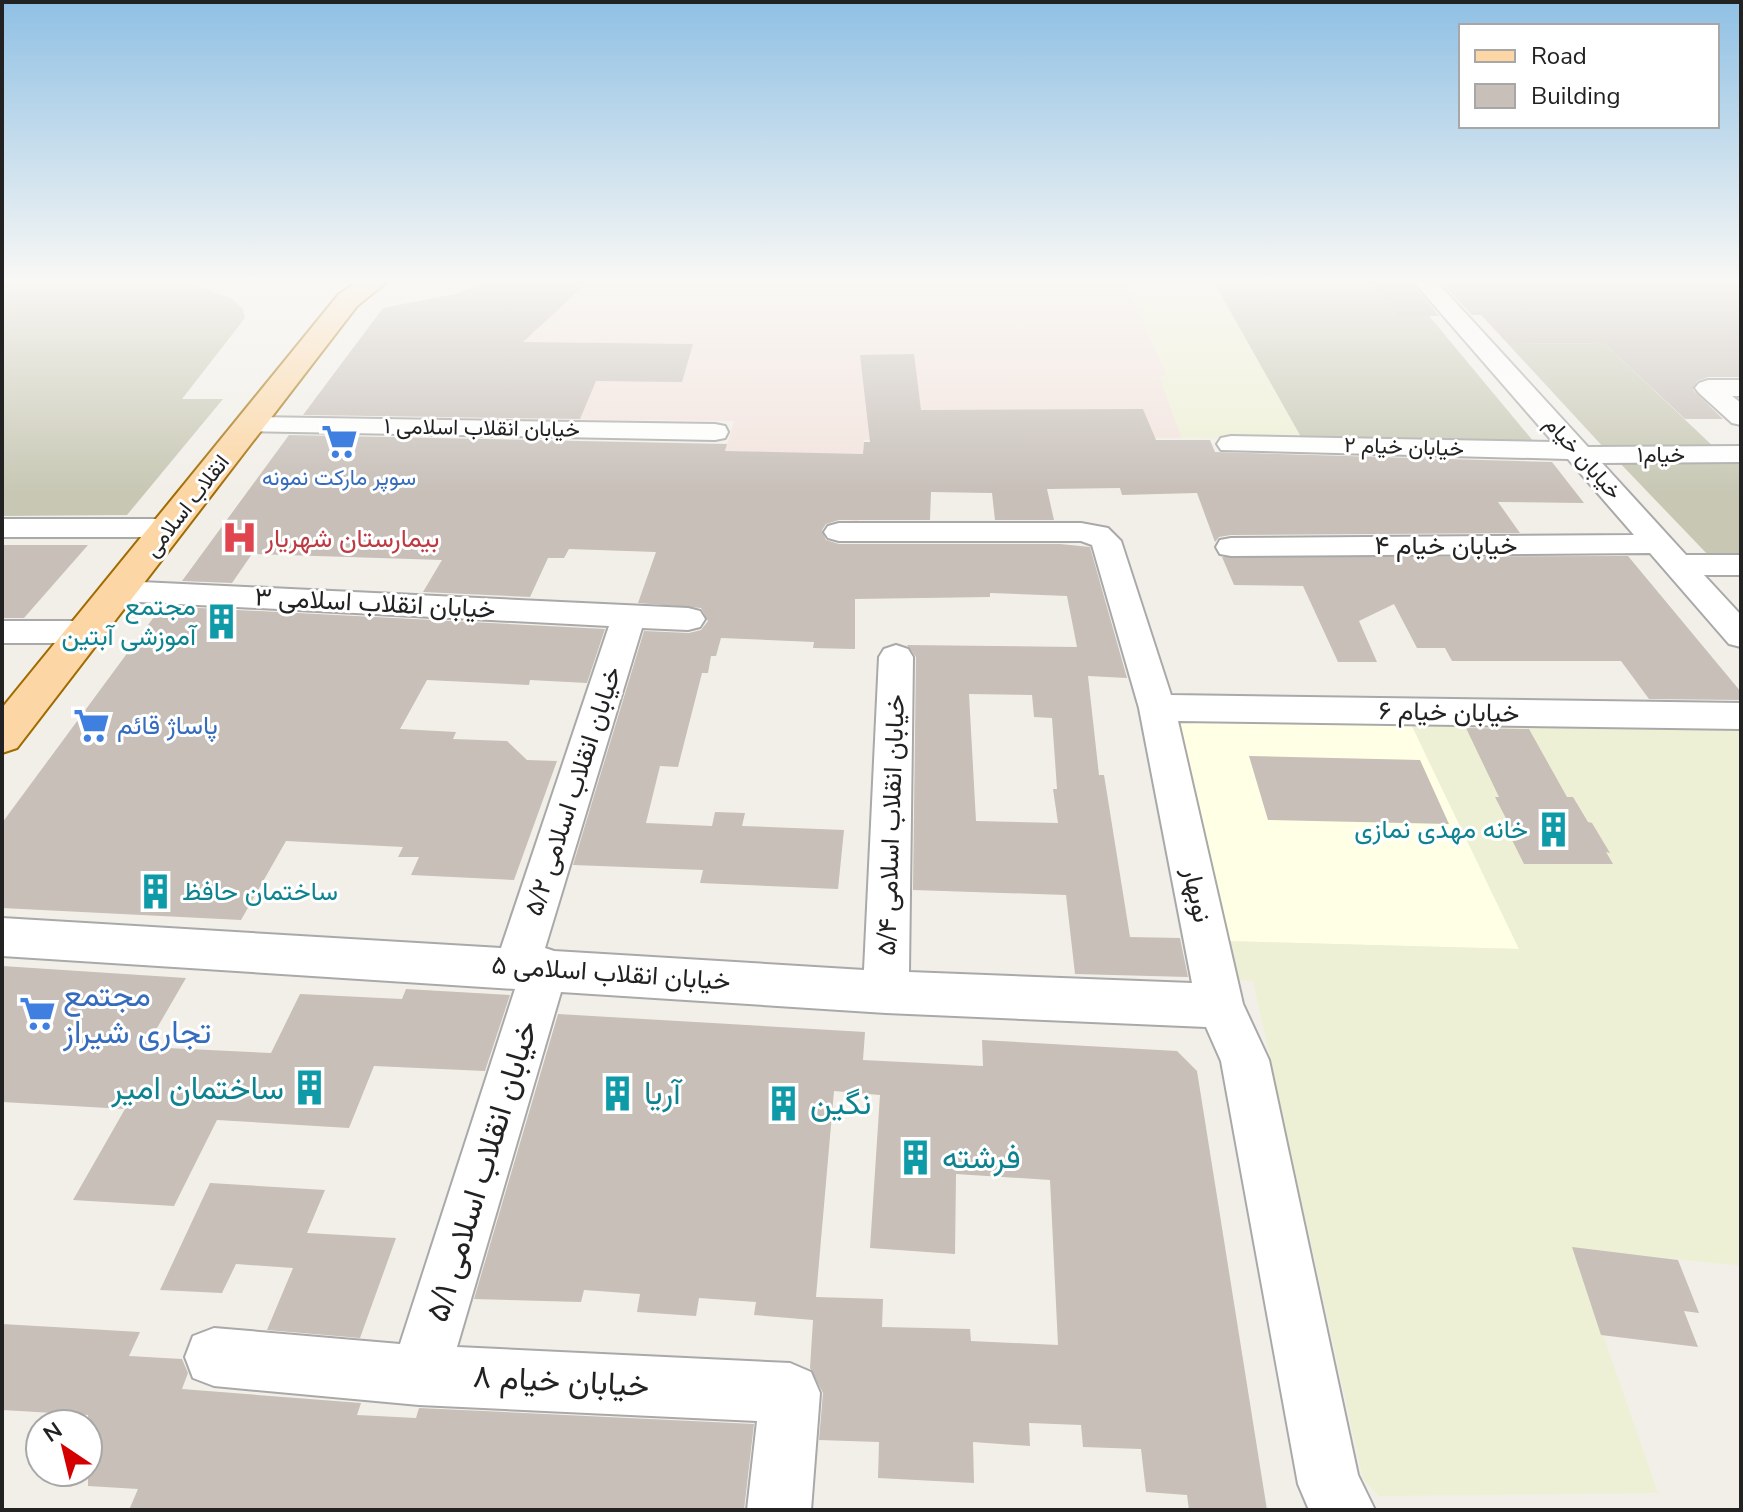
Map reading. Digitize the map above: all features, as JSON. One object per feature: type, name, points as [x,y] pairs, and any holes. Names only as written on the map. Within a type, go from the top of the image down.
[{"type":"main road","name":"انقلاب اسلامی","points":[[2,737],[307,352]]},
{"type":"street","name":"خیابان خیام","points":[[1488,352],[1741,636]]},
{"type":"street","points":[[1741,388],[1708,388],[1741,417]]},
{"type":"street","name":"خیابان انقلاب اسلامی ۱","points":[[249,425],[715,432]]},
{"type":"street","name":"خیابان خیام ۲","points":[[1231,444],[1579,453]]},
{"type":"street","name":"۱خیام","points":[[1579,453],[1741,454]]},
{"type":"street","points":[[2,528],[170,528]]},
{"type":"street","name":"نوبهار","points":[[839,532],[1081,532],[1097,535],[1106,541],[1157,708],[1220,1006],[1245,1060],[1329,1484],[1343,1510]]},
{"type":"street","name":"خیابان خیام ۴","points":[[1231,547],[1669,555],[1741,565]]},
{"type":"street","name":"خیابان انقلاب اسلامی ۳","points":[[120,591],[688,619]]},
{"type":"street","name":"خیابان انقلاب اسلامی ۵/۲","points":[[531,968],[629,616]]},
{"type":"street","points":[[2,632],[88,632]]},
{"type":"street","name":"خیابان انقلاب اسلامی ۵/۴","points":[[886,992],[896,657]]},
{"type":"street","name":"خیابان خیام ۶","points":[[1157,708],[1741,716]]},
{"type":"street","name":"خیابان انقلاب اسلامی ۵","points":[[2,937],[886,992],[1220,1006]]},
{"type":"street","name":"خیابان انقلاب اسلامی ۵/۱","points":[[419,1375],[531,968]]},
{"type":"street","name":"خیابان خیام ۸","points":[[214,1357],[419,1375],[790,1393],[779,1510]]},
{"type":"shaded area","points":[[2,352],[219,352],[182,399],[223,399],[127,515],[2,516]]},
{"type":"shaded area","points":[[509,352],[1156,352],[1167,376],[1159,376],[1182,438],[864,440],[858,522],[825,515],[834,454],[725,451],[734,421],[433,418]]},
{"type":"shaded area","points":[[1157,352],[1253,352],[1302,439],[1182,438],[1159,376],[1167,375]]},
{"type":"shaded area","points":[[1253,352],[1459,352],[1534,442],[1302,439]]},
{"type":"shaded area","points":[[1515,352],[1613,352],[1716,449],[1606,450]]},
{"type":"shaded area","points":[[1616,459],[1741,459],[1741,558],[1711,558]]},
{"type":"shaded area","points":[[1185,720],[1411,724],[1519,949],[1223,941],[1177,725]]},
{"type":"shaded area","points":[[1411,724],[1741,731],[1741,1266],[1573,1248],[1658,1493],[1379,1496],[1363,1479],[1253,981],[1231,979],[1223,941],[1519,949]]},
{"type":"building","points":[[350,352],[691,352],[682,382],[596,381],[580,419],[303,415]]},
{"type":"building","points":[[1613,352],[1741,352],[1741,377],[1708,377],[1697,381],[1693,390],[1723,419],[1685,419]]},
{"type":"building","points":[[914,354],[921,410],[1143,409],[1156,440],[1210,440],[1215,452],[1552,462],[1584,503],[1498,502],[1520,533],[1231,535],[1219,537],[1215,542],[1197,493],[1122,495],[1120,488],[1047,489],[1054,520],[995,520],[992,493],[931,492],[930,520],[839,520],[826,524],[822,530],[826,540],[839,544],[1060,544],[1090,547],[1127,678],[1088,676],[1099,775],[1104,775],[1130,937],[1180,938],[1188,977],[1075,974],[1066,895],[913,890],[916,657],[907,645],[1077,647],[1067,596],[990,593],[990,597],[855,599],[855,649],[813,648],[814,642],[721,638],[716,656],[711,656],[708,673],[702,673],[678,767],[660,766],[646,823],[712,826],[715,812],[745,813],[742,826],[844,830],[838,889],[700,883],[703,870],[573,865],[644,631],[689,633],[701,630],[708,621],[701,608],[638,603],[656,552],[569,549],[564,558],[548,558],[530,597],[423,592],[442,560],[252,554],[232,583],[182,581],[289,435],[727,444],[725,451],[863,454],[864,442],[870,442],[860,355]],"holes":[[[969,694],[1032,695],[1034,717],[1052,718],[1057,789],[1053,789],[1058,823],[976,821]]]},
{"type":"building","points":[[2,545],[88,545],[24,618],[2,618]]},
{"type":"building","points":[[1628,556],[1741,692],[1741,700],[1649,699],[1621,661],[1452,661],[1445,648],[1417,648],[1394,604],[1359,621],[1377,662],[1338,662],[1303,586],[1234,585],[1222,557]]},
{"type":"building","points":[[162,606],[605,629],[587,683],[530,680],[529,685],[427,680],[400,729],[456,732],[453,739],[507,741],[527,760],[557,761],[514,880],[411,875],[419,857],[398,857],[403,847],[286,841],[241,920],[2,908],[2,823]]},
{"type":"building","points":[[1466,728],[1529,729],[1567,797],[1573,797],[1588,822],[1592,823],[1613,864],[1524,864],[1510,836],[1515,836],[1495,797],[1499,797]]},
{"type":"building","points":[[1249,756],[1420,760],[1449,824],[1268,820]]},
{"type":"building","points":[[2,966],[186,978],[146,1047],[271,1053],[300,994],[402,999],[406,989],[510,995],[485,1071],[374,1066],[349,1128],[217,1120],[174,1206],[73,1200],[125,1109],[2,1102]]},
{"type":"building","points":[[558,1014],[865,1032],[863,1060],[983,1066],[982,1040],[1177,1051],[1197,1071],[1267,1510],[1189,1510],[1187,1495],[1146,1492],[1141,1449],[1083,1447],[1081,1425],[1029,1423],[1030,1446],[973,1442],[974,1483],[878,1478],[879,1442],[819,1440],[823,1393],[810,1368],[813,1320],[754,1315],[756,1302],[699,1298],[696,1316],[637,1312],[640,1294],[584,1290],[581,1302],[474,1299]],"holes":[[[834,1091],[880,1095],[870,1248],[955,1254],[956,1174],[1050,1180],[1058,1345],[971,1341],[970,1329],[882,1327],[883,1299],[816,1297]]]},
{"type":"building","points":[[210,1183],[325,1190],[307,1233],[396,1238],[360,1338],[267,1330],[293,1268],[236,1264],[222,1293],[160,1290]]},
{"type":"building","points":[[1572,1247],[1678,1260],[1699,1313],[1684,1311],[1698,1347],[1601,1335]]},
{"type":"building","points":[[2,1324],[140,1332],[129,1356],[182,1359],[188,1373],[182,1389],[361,1403],[357,1415],[416,1418],[419,1408],[754,1424],[744,1510],[129,1510],[138,1489],[104,1487],[104,1408],[2,1410]]},
{"type":"place","name":"سوپر مارکت نمونه","points":[[339,442]]},
{"type":"place","name":"بیمارستان شهریار","points":[[239,538]]},
{"type":"place","name":"مجتمع آموزشی آبتین","points":[[222,621]]},
{"type":"place","name":"پاساژ قائم","points":[[91,725]]},
{"type":"place","name":"خانه مهدی نمازی","points":[[1554,829]]},
{"type":"place","name":"ساختمان حافظ","points":[[156,891]]},
{"type":"place","name":"مجتمع تجاری شیراز","points":[[37,1013]]},
{"type":"place","name":"ساختمان امیر","points":[[310,1088]]},
{"type":"place","name":"آریا","points":[[618,1093]]},
{"type":"place","name":"نگین","points":[[784,1103]]},
{"type":"place","name":"فرشته","points":[[916,1157]]}]
